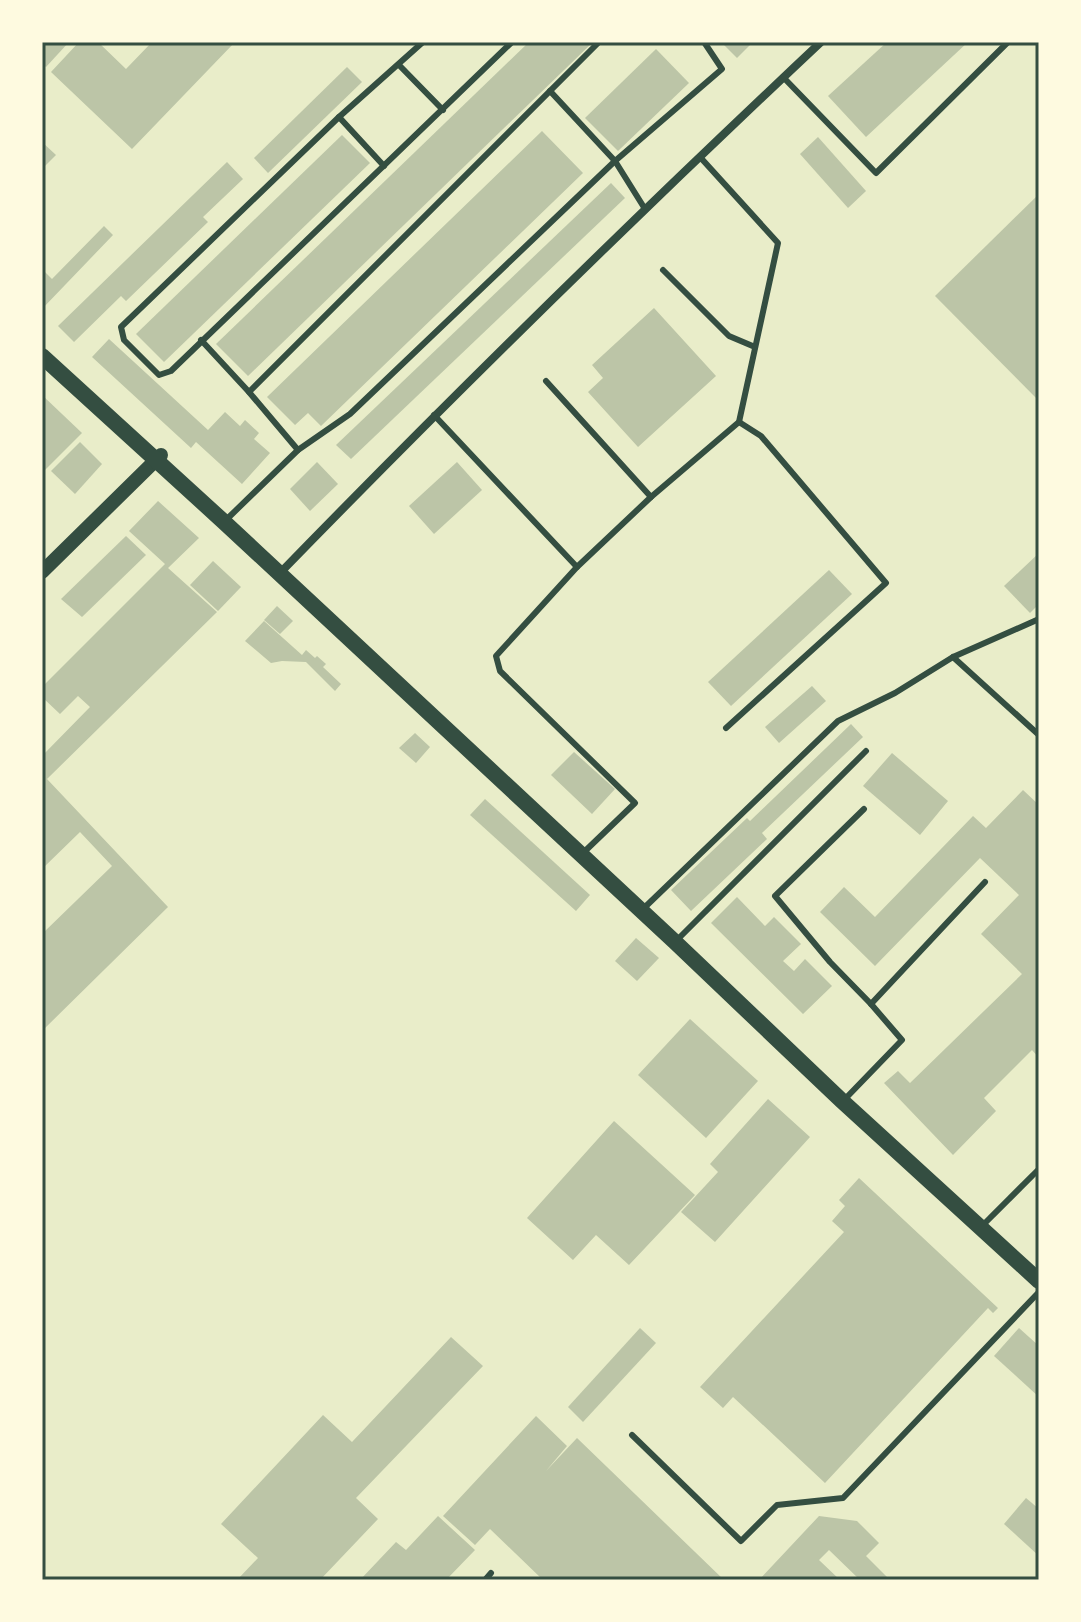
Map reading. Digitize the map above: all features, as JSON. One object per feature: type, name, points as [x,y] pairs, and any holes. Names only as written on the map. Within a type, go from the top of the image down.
[{"type":"main road","points":[[42,349],[845,1098],[1039,1270]]},
{"type":"main road","points":[[42,356],[228,518],[282,571]]},
{"type":"main road","points":[[984,1224],[1039,1281]]},
{"type":"street","points":[[282,571],[434,415],[821,42]]},
{"type":"street","points":[[42,572],[159,458]]},
{"type":"lane","points":[[423,42],[339,117],[121,327],[124,340],[159,375],[171,371],[512,42]]},
{"type":"lane","points":[[249,392],[599,42]]},
{"type":"lane","points":[[228,518],[298,450],[350,414],[615,161],[722,69],[704,42]]},
{"type":"lane","points":[[783,77],[876,173],[1008,42]]},
{"type":"lane","points":[[399,65],[443,110]]},
{"type":"lane","points":[[550,91],[615,161],[645,209]]},
{"type":"lane","points":[[339,117],[384,166]]},
{"type":"lane","points":[[582,853],[635,803],[500,671],[496,656],[577,567],[651,497],[739,422],[778,243],[700,157]]},
{"type":"lane","points":[[663,270],[729,336],[755,347]]},
{"type":"lane","points":[[201,340],[298,450]]},
{"type":"lane","points":[[546,381],[651,497]]},
{"type":"lane","points":[[434,415],[577,567]]},
{"type":"lane","points":[[726,728],[886,583],[761,436],[739,422]]},
{"type":"lane","points":[[643,909],[838,721],[895,693],[953,657],[1039,619]]},
{"type":"lane","points":[[953,657],[1039,735]]},
{"type":"lane","points":[[677,940],[866,751]]},
{"type":"lane","points":[[845,1098],[902,1040],[830,962],[775,896],[864,809]]},
{"type":"lane","points":[[871,1004],[985,882]]},
{"type":"lane","points":[[984,1224],[1039,1169]]},
{"type":"lane","points":[[632,1435],[741,1541],[777,1505],[843,1498],[1039,1292]]},
{"type":"lane","points":[[485,1580],[491,1573]]},
{"type":"building","points":[[42,42],[69,42],[46,67],[42,64]]},
{"type":"building","points":[[79,42],[98,42],[126,69],[152,42],[235,42],[132,149],[51,72]]},
{"type":"building","points":[[529,42],[593,42],[248,376],[216,344]]},
{"type":"building","points":[[721,42],[753,42],[737,58]]},
{"type":"building","points":[[887,42],[968,42],[866,137],[828,96]]},
{"type":"building","points":[[656,49],[689,83],[618,151],[585,118]]},
{"type":"building","points":[[347,67],[362,82],[268,173],[254,158]]},
{"type":"building","points":[[542,131],[583,173],[321,426],[308,413],[295,425],[267,397]]},
{"type":"building","points":[[342,135],[370,163],[164,362],[136,334]]},
{"type":"building","points":[[818,137],[866,191],[848,208],[800,154]]},
{"type":"building","points":[[42,142],[56,155],[42,169]]},
{"type":"building","points":[[227,162],[243,179],[203,217],[208,222],[126,301],[121,296],[74,342],[58,326]]},
{"type":"building","points":[[611,183],[625,198],[351,459],[336,445]]},
{"type":"building","points":[[1039,194],[1039,401],[935,296]]},
{"type":"building","points":[[104,226],[113,235],[42,309],[42,269],[52,279]]},
{"type":"building","points":[[654,308],[716,376],[638,447],[588,392],[603,378],[592,365]]},
{"type":"building","points":[[109,339],[208,430],[225,412],[240,426],[245,420],[259,433],[254,439],[270,453],[242,484],[196,442],[191,448],[92,357]]},
{"type":"building","points":[[42,395],[82,433],[42,473]]},
{"type":"building","points":[[80,442],[102,464],[75,494],[51,471]]},
{"type":"building","points":[[317,462],[338,484],[310,511],[290,489]]},
{"type":"building","points":[[457,462],[482,490],[434,534],[409,506]]},
{"type":"building","points":[[158,501],[199,538],[168,568],[217,612],[47,779],[168,907],[42,1031],[42,934],[112,866],[80,832],[42,869],[42,756],[90,707],[78,696],[60,714],[42,697],[42,687],[165,564],[129,531]]},
{"type":"building","points":[[126,536],[146,555],[82,617],[61,599]]},
{"type":"building","points":[[1039,553],[1039,604],[1030,613],[1004,586]]},
{"type":"building","points":[[213,561],[241,587],[218,611],[190,585]]},
{"type":"building","points":[[829,570],[852,594],[731,706],[708,682]]},
{"type":"building","points":[[277,606],[293,621],[280,634],[264,620]]},
{"type":"building","points":[[264,621],[302,655],[306,650],[326,664],[323,667],[341,684],[335,691],[306,662],[271,663],[245,641]]},
{"type":"building","points":[[812,686],[826,701],[779,743],[765,727]]},
{"type":"building","points":[[851,724],[863,737],[762,833],[767,839],[691,911],[671,890],[747,818],[750,821]]},
{"type":"building","points":[[415,733],[430,747],[416,763],[399,748]]},
{"type":"building","points":[[574,752],[615,789],[592,814],[551,775]]},
{"type":"building","points":[[892,753],[948,801],[920,835],[863,786]]},
{"type":"building","points":[[1023,790],[1039,805],[1039,1058],[1032,1050],[984,1098],[996,1111],[953,1155],[884,1083],[898,1071],[910,1083],[1022,974],[981,934],[1019,895],[980,858],[875,966],[820,912],[844,887],[875,917],[973,816],[986,828]]},
{"type":"building","points":[[485,799],[590,895],[576,911],[470,815]]},
{"type":"building","points":[[737,897],[765,926],[774,917],[801,944],[783,961],[794,971],[805,959],[832,986],[803,1014],[711,923]]},
{"type":"building","points":[[636,938],[659,958],[637,981],[615,961]]},
{"type":"building","points":[[690,1019],[758,1081],[706,1138],[638,1075]]},
{"type":"building","points":[[768,1099],[810,1137],[715,1242],[681,1212],[718,1172],[710,1164]]},
{"type":"building","points":[[614,1121],[695,1195],[629,1265],[596,1235],[573,1260],[527,1218]]},
{"type":"building","points":[[859,1178],[998,1308],[993,1313],[988,1308],[825,1483],[733,1397],[723,1408],[700,1387],[844,1232],[832,1221],[845,1206],[839,1200]]},
{"type":"building","points":[[640,1328],[656,1343],[583,1422],[568,1407]]},
{"type":"building","points":[[1019,1328],[1039,1346],[1039,1397],[994,1356]]},
{"type":"building","points":[[451,1337],[483,1366],[356,1498],[378,1519],[320,1580],[237,1580],[258,1558],[221,1524],[323,1415],[352,1442]]},
{"type":"building","points":[[536,1416],[567,1446],[546,1471],[577,1438],[724,1580],[543,1580],[490,1529],[475,1545],[443,1516]]},
{"type":"building","points":[[1026,1498],[1039,1509],[1039,1556],[1004,1524]]},
{"type":"building","points":[[438,1516],[475,1550],[446,1580],[360,1580],[396,1542],[406,1550]]},
{"type":"building","points":[[819,1516],[857,1521],[879,1543],[866,1556],[890,1580],[860,1580],[829,1550],[819,1560],[840,1580],[759,1580]]}]
